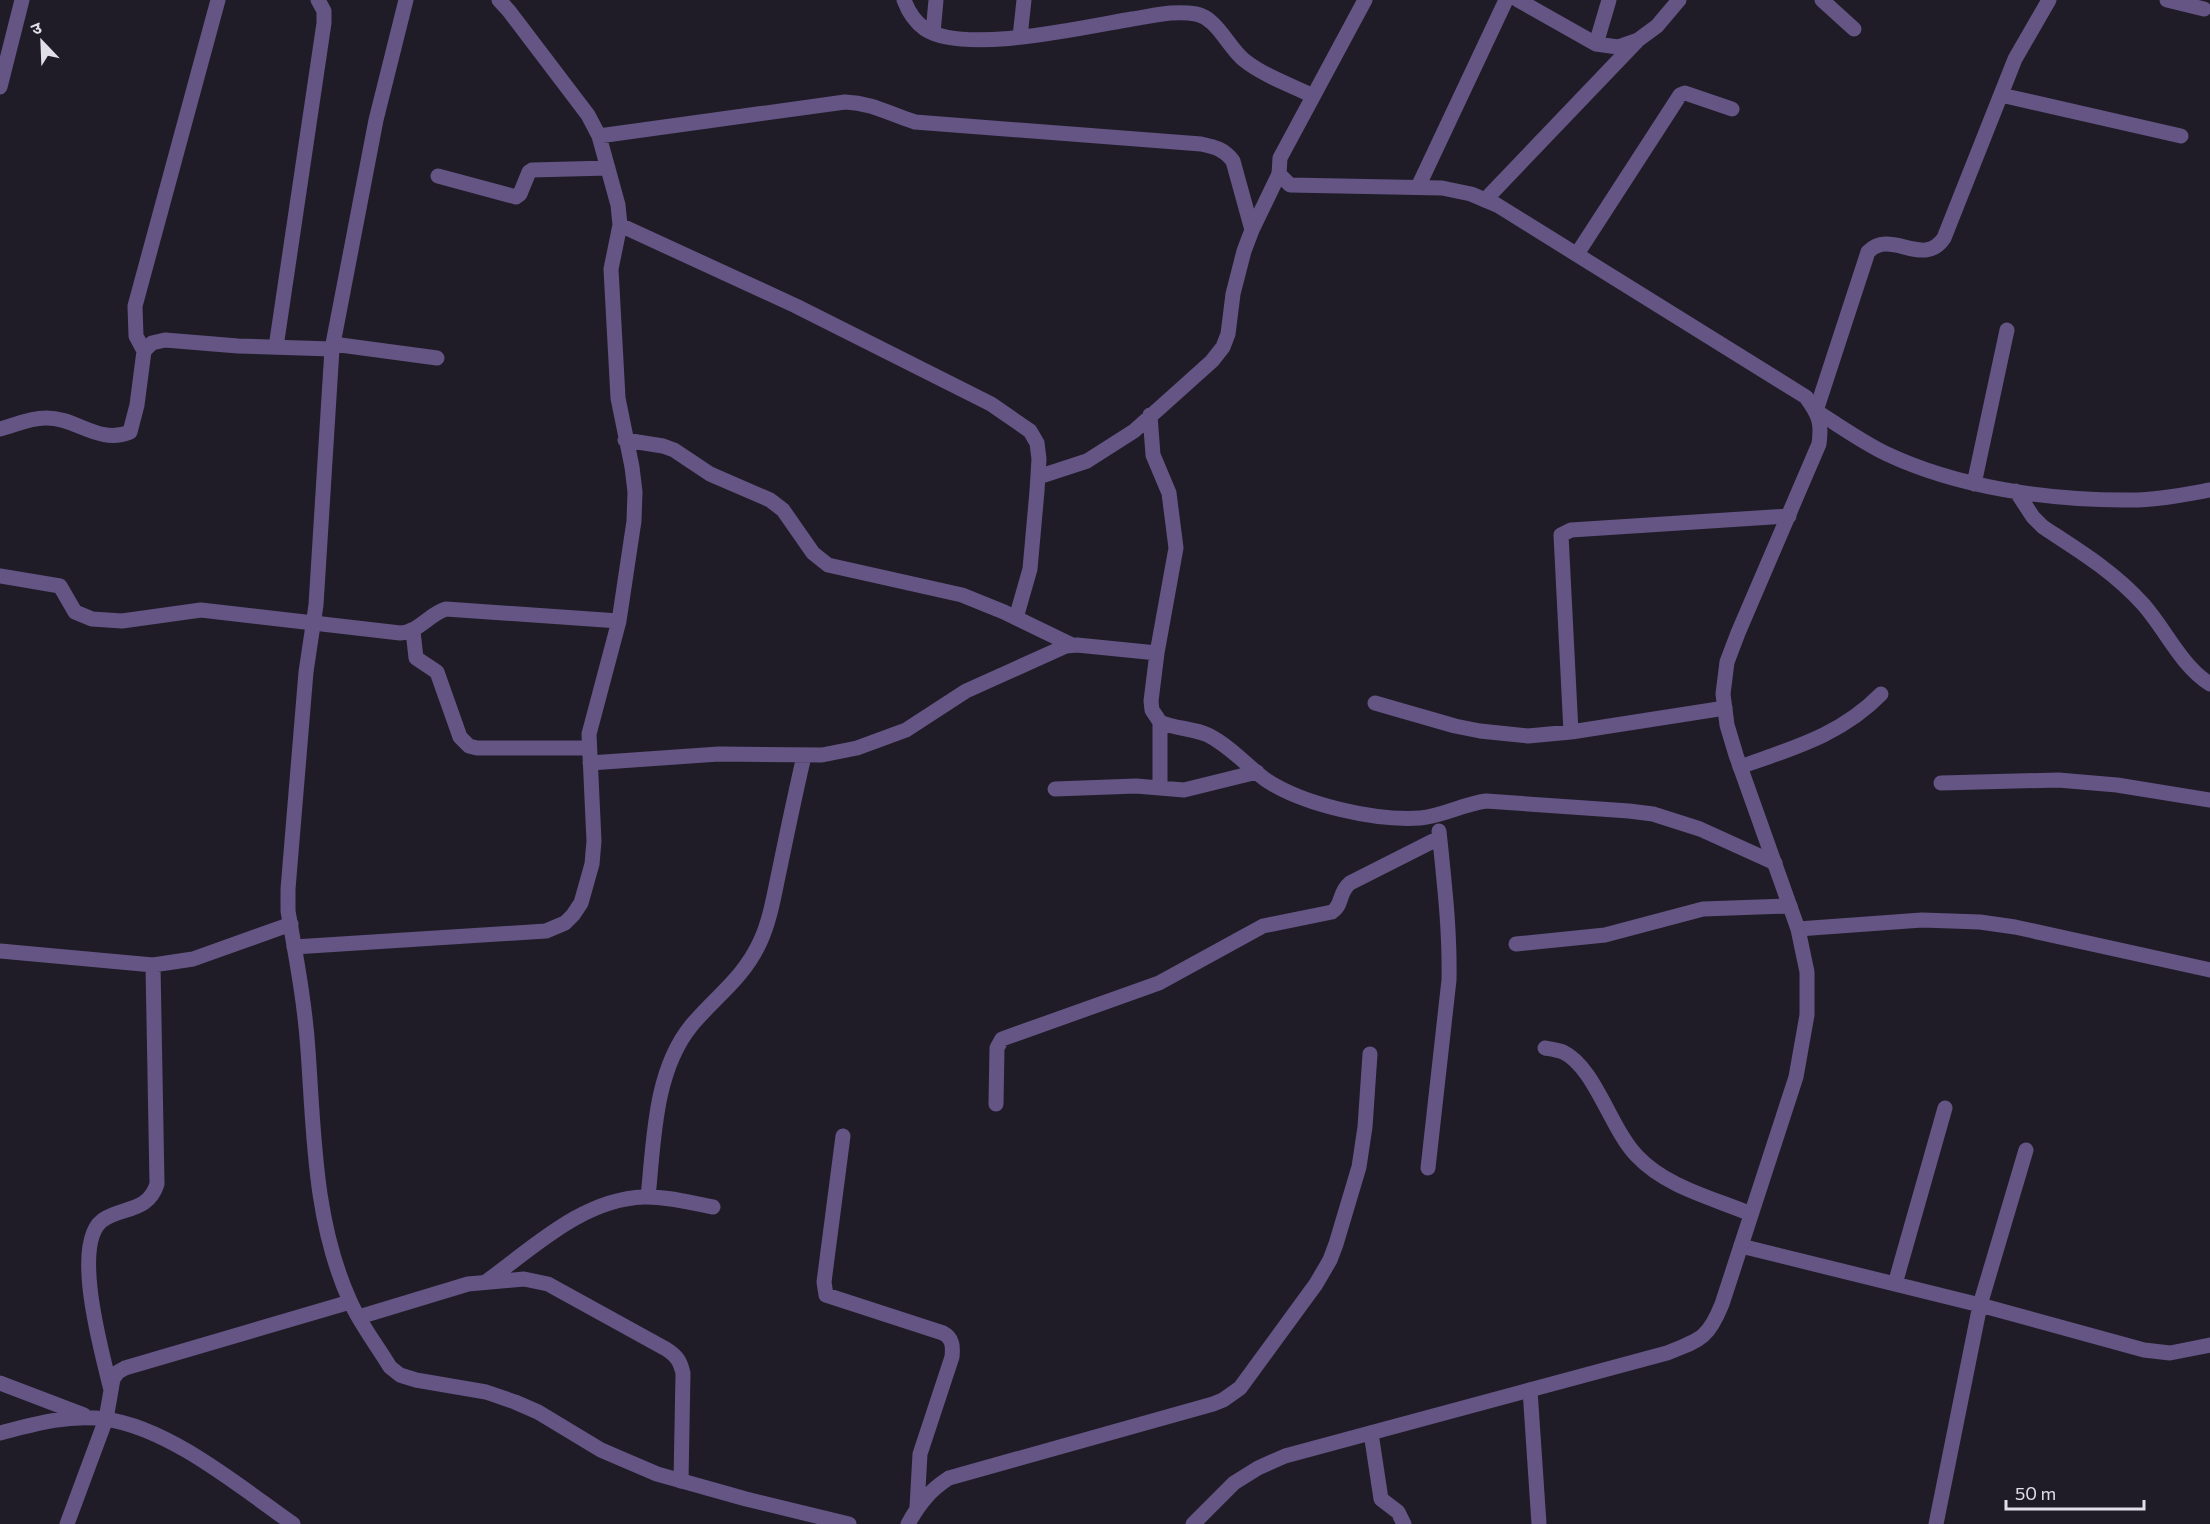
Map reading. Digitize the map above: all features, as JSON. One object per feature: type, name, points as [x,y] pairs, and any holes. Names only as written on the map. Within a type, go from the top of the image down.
[{"type":"street","points":[[0,87],[22,0]]},
{"type":"street","points":[[0,429],[32,419],[47,418],[63,421],[105,436],[119,436],[130,432],[137,405],[144,351],[136,336],[135,306],[218,0]]},
{"type":"street","points":[[276,347],[324,23],[324,11],[318,0]]},
{"type":"street","points":[[406,0],[376,120],[333,347],[314,625],[306,672],[288,889],[308,1048],[313,1148],[327,1230],[339,1273],[350,1302],[390,1367],[400,1375],[416,1380],[486,1392],[515,1402],[538,1412],[619,1458],[657,1474],[849,1524]]},
{"type":"street","points":[[294,947],[546,931],[565,923],[580,903],[592,864],[594,841],[588,748],[591,726],[619,621],[634,521],[635,492],[632,467],[619,409],[611,269],[620,215],[599,136],[576,98],[499,0]]},
{"type":"street","points":[[904,0],[908,12],[917,22],[933,33],[954,40],[1020,37],[1169,13],[1198,14],[1210,21],[1236,52],[1256,69],[1314,96]]},
{"type":"street","points":[[933,33],[936,0]]},
{"type":"street","points":[[1020,37],[1024,0]]},
{"type":"street","points":[[1038,477],[1087,461],[1134,430],[1212,361],[1223,347],[1228,334],[1238,271],[1252,230],[1279,174],[1280,158],[1365,0]]},
{"type":"street","points":[[1418,187],[1506,0]]},
{"type":"street","points":[[1518,0],[1596,44],[1618,47],[1638,40]]},
{"type":"street","points":[[1596,44],[1610,0]]},
{"type":"street","points":[[1485,200],[1638,40],[1657,26],[1678,0]]},
{"type":"street","points":[[1822,0],[1854,29]]},
{"type":"street","points":[[1816,411],[1868,252],[1874,246],[1882,244],[1923,251],[1932,250],[1939,245],[1944,238],[2015,59],[2049,0]]},
{"type":"street","points":[[2167,0],[2204,9]]},
{"type":"street","points":[[1576,254],[1680,95],[1685,93],[1732,109]]},
{"type":"street","points":[[2001,95],[2181,136]]},
{"type":"street","points":[[599,136],[822,104],[862,103],[915,122],[1217,147],[1228,154],[1233,161],[1252,230]]},
{"type":"street","points":[[438,176],[516,197],[520,194],[529,171],[532,170],[608,168]]},
{"type":"street","points":[[1193,1524],[1234,1483],[1258,1468],[1285,1456],[1667,1353],[1704,1337],[1713,1325],[1741,1246],[1796,1077],[1808,1015],[1807,972],[1798,929],[1740,767],[1727,725],[1723,694],[1727,662],[1819,444],[1822,425],[1816,411],[1806,397],[1497,204],[1471,194],[1442,188],[1290,185],[1279,174]]},
{"type":"street","points":[[620,225],[796,306],[991,404],[1029,431],[1037,443],[1038,477],[1030,569],[1016,618]]},
{"type":"street","points":[[1974,484],[2007,330]]},
{"type":"street","points":[[144,351],[152,344],[165,340],[276,347],[333,347],[437,358]]},
{"type":"street","points":[[1816,411],[1889,455],[1974,484],[2016,491],[2125,501],[2210,490]]},
{"type":"street","points":[[1150,415],[1153,455],[1169,494],[1176,548],[1157,652],[1151,701],[1152,710],[1160,722],[1160,787]]},
{"type":"street","points":[[626,440],[674,450],[710,474],[770,500],[783,510],[813,553],[828,565],[962,595],[1072,645],[1157,652]]},
{"type":"street","points":[[2016,491],[2033,517],[2043,527],[2117,577],[2160,624],[2192,668],[2210,684]]},
{"type":"street","points":[[1572,732],[1561,536],[1571,530],[1789,516]]},
{"type":"street","points":[[0,576],[60,586],[75,612],[92,619],[122,621],[201,610],[314,625],[400,633],[413,631],[434,613],[446,609],[619,621]]},
{"type":"street","points":[[413,631],[416,658],[437,672],[460,737],[469,746],[477,748],[588,748]]},
{"type":"street","points":[[590,764],[719,754],[804,756],[839,753],[891,737],[906,730],[966,691],[1072,645]]},
{"type":"street","points":[[1740,767],[1832,732],[1867,709],[1881,694]]},
{"type":"street","points":[[1375,703],[1480,731],[1528,735],[1572,732],[1725,708]]},
{"type":"street","points":[[1160,722],[1207,735],[1287,791],[1332,808],[1409,818],[1437,816],[1469,804],[1486,801],[1629,810],[1678,821],[1775,863]]},
{"type":"street","points":[[648,1197],[657,1113],[669,1067],[690,1027],[742,973],[761,941],[770,912],[804,756]]},
{"type":"street","points":[[1055,789],[1117,786],[1184,790],[1257,772]]},
{"type":"street","points":[[1941,783],[2058,780],[2117,785],[2210,800]]},
{"type":"street","points":[[1428,1168],[1449,980],[1447,903],[1437,816]]},
{"type":"street","points":[[996,1104],[997,1048],[1002,1039],[1159,982],[1263,926],[1332,912],[1338,906],[1342,891],[1350,883],[1439,838]]},
{"type":"street","points":[[1516,944],[1605,935],[1703,909],[1790,906]]},
{"type":"street","points":[[1798,929],[1922,920],[1980,922],[2015,927],[2210,970]]},
{"type":"street","points":[[0,951],[153,965],[194,959],[291,924]]},
{"type":"street","points":[[111,1390],[92,1303],[89,1249],[96,1226],[104,1219],[147,1202],[154,1194],[157,1184],[153,965]]},
{"type":"street","points":[[1545,1048],[1563,1052],[1583,1069],[1625,1143],[1651,1169],[1682,1186],[1751,1214]]},
{"type":"street","points":[[908,1524],[917,1507],[938,1485],[962,1474],[1213,1404],[1240,1388],[1316,1284],[1336,1244],[1359,1167],[1365,1127],[1370,1054]]},
{"type":"street","points":[[1896,1284],[1945,1108]]},
{"type":"street","points":[[843,1136],[824,1282],[826,1295],[943,1333],[949,1336],[952,1344],[952,1358],[920,1454],[917,1507]]},
{"type":"street","points":[[1936,1524],[1980,1305],[2026,1150]]},
{"type":"street","points":[[487,1281],[575,1218],[612,1201],[648,1197],[713,1207]]},
{"type":"street","points":[[1741,1246],[1980,1305],[2144,1350],[2170,1353],[2210,1345]]},
{"type":"street","points":[[359,1317],[468,1284],[524,1279],[548,1284],[675,1354],[681,1363],[683,1373],[681,1480]]},
{"type":"street","points":[[67,1524],[113,1378],[118,1372],[125,1368],[350,1302]]},
{"type":"street","points":[[0,1383],[100,1419],[144,1430],[190,1453],[293,1524]]},
{"type":"street","points":[[1530,1390],[1539,1524]]},
{"type":"street","points":[[0,1433],[56,1420],[100,1419]]},
{"type":"street","points":[[1371,1433],[1380,1499],[1398,1512],[1404,1524]]}]
